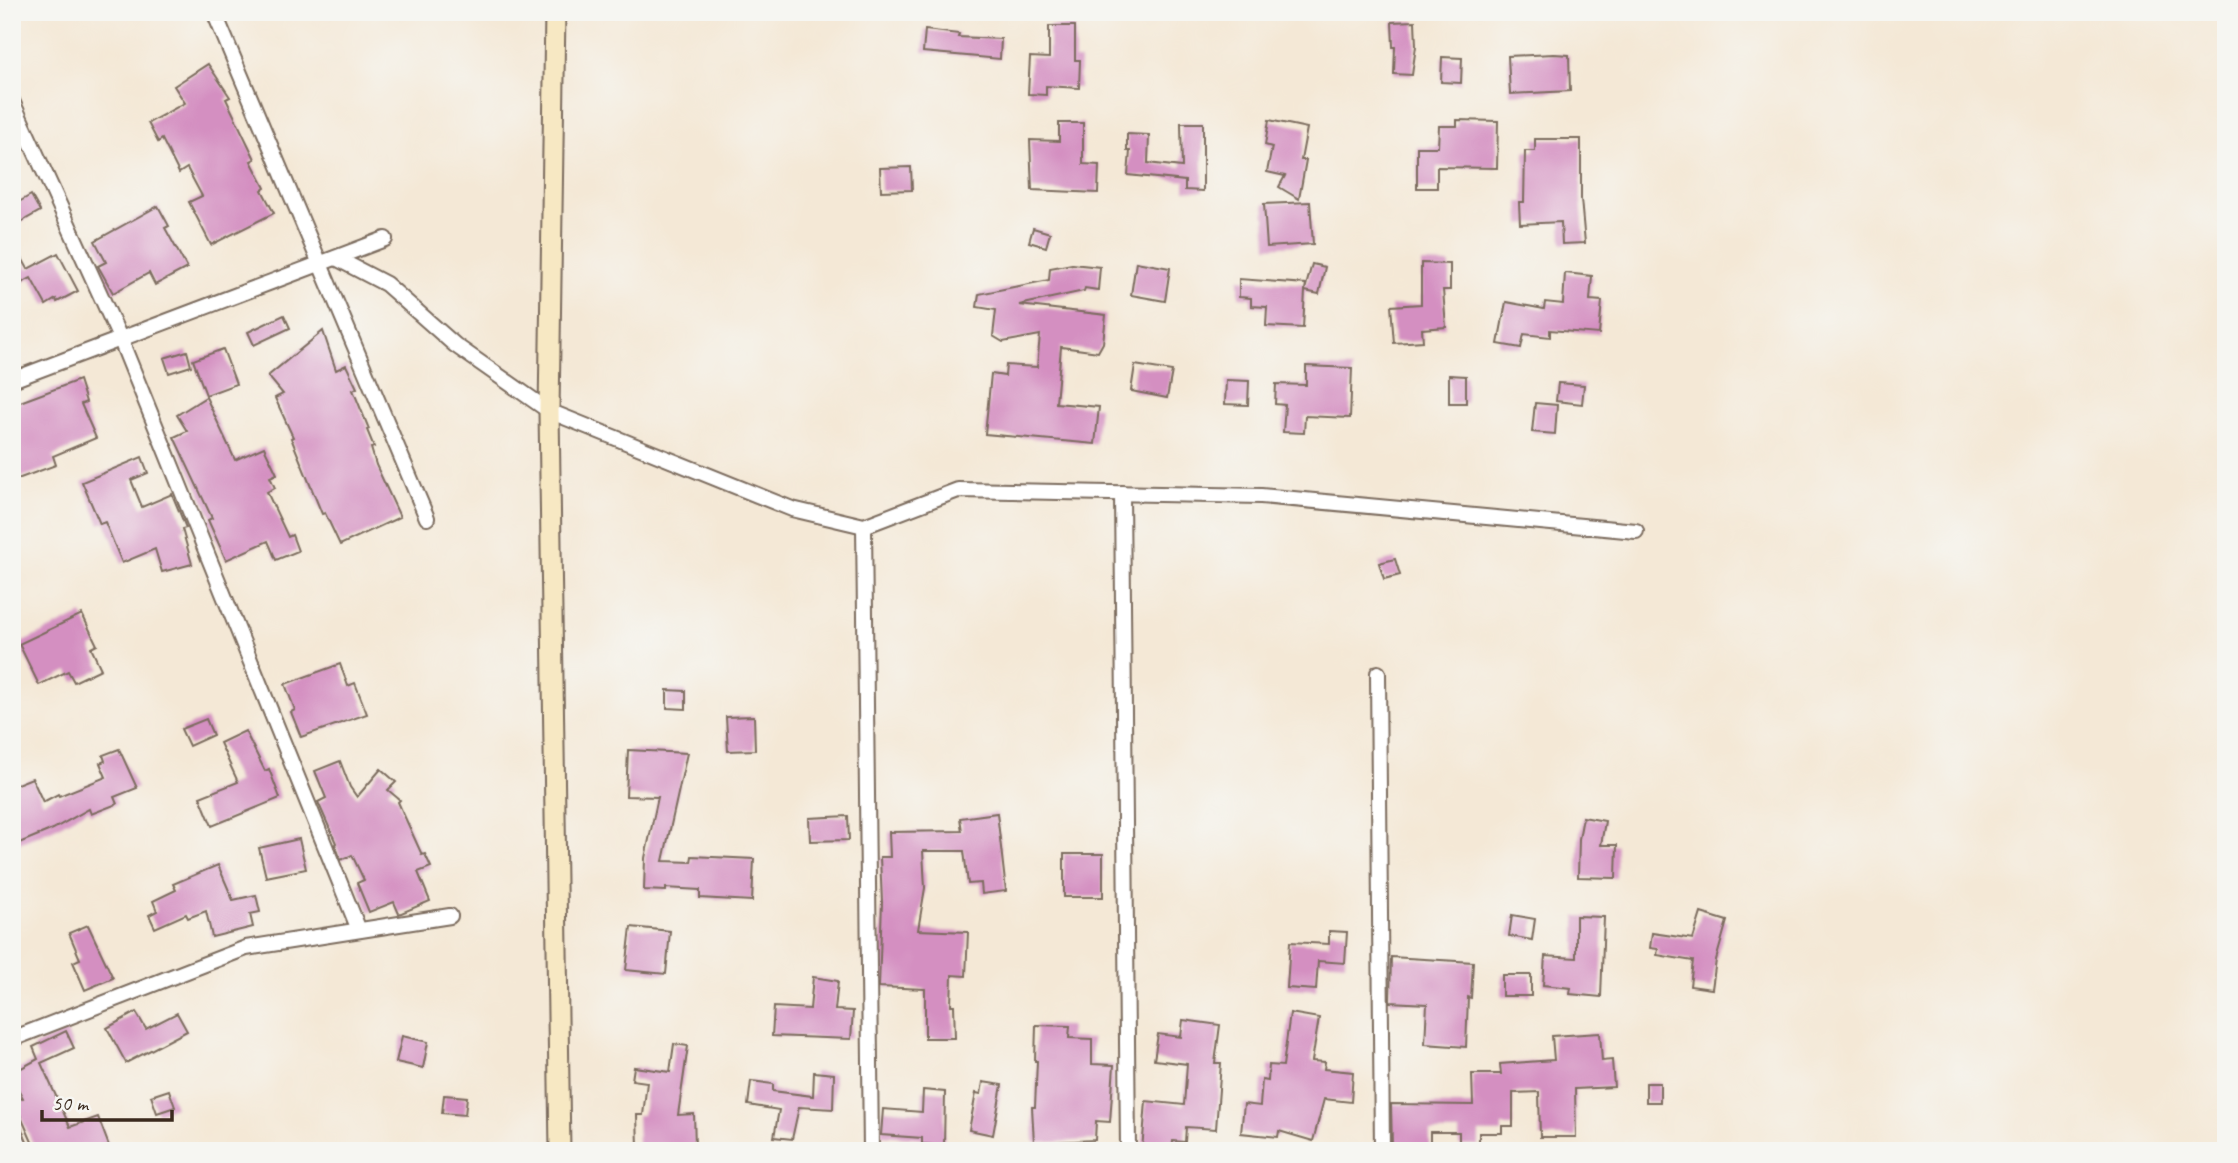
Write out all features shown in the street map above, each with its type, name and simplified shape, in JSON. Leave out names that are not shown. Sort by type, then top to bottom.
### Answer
[{"type":"street","points":[[214,12],[427,518]]},
{"type":"street","points":[[555,12],[549,411],[560,1151]]},
{"type":"street","points":[[12,101],[120,338],[359,930]]},
{"type":"street","points":[[12,380],[385,239]]},
{"type":"street","points":[[335,258],[386,284],[455,345],[549,411],[792,509],[864,526],[958,490],[1261,496],[1636,531]]},
{"type":"street","points":[[1122,493],[1128,1151]]},
{"type":"street","points":[[864,526],[871,1151]]},
{"type":"street","points":[[1378,673],[1382,1151]]},
{"type":"street","points":[[12,1039],[246,948],[450,916]]},
{"type":"street","points":[[12,1126],[22,1151]]},
{"type":"building","points":[[1415,21],[1416,46],[1412,75],[1394,74],[1392,22]]},
{"type":"building","points":[[1049,26],[1075,26],[1075,60],[1080,60],[1079,88],[1046,86],[1046,95],[1028,94],[1030,57],[1049,58]]},
{"type":"building","points":[[925,30],[959,34],[958,37],[1001,39],[1000,59],[923,52]]},
{"type":"building","points":[[1569,55],[1570,91],[1510,94],[1508,56]]},
{"type":"building","points":[[1442,57],[1462,58],[1461,83],[1441,82]]},
{"type":"building","points":[[208,64],[230,97],[226,99],[255,159],[251,161],[274,213],[211,245],[189,202],[202,196],[187,168],[179,173],[162,139],[158,142],[148,123],[185,103],[174,86]]},
{"type":"building","points":[[1269,120],[1307,128],[1301,160],[1306,160],[1299,199],[1279,187],[1285,176],[1267,172],[1272,147],[1265,145]]},
{"type":"building","points":[[1457,120],[1498,121],[1497,168],[1437,167],[1437,188],[1417,188],[1417,147],[1438,147],[1439,126],[1457,126]]},
{"type":"building","points":[[1059,123],[1083,123],[1083,164],[1099,165],[1098,193],[1032,190],[1030,140],[1059,141]]},
{"type":"building","points":[[1181,123],[1203,123],[1203,191],[1185,190],[1185,181],[1128,175],[1130,151],[1127,151],[1127,134],[1149,135],[1148,163],[1182,167]]},
{"type":"building","points":[[1535,139],[1581,139],[1581,199],[1585,243],[1562,244],[1561,222],[1520,224],[1519,202],[1524,202],[1525,151],[1535,151]]},
{"type":"building","points":[[911,167],[912,190],[881,191],[880,168]]},
{"type":"building","points":[[31,195],[40,211],[12,227],[12,206]]},
{"type":"building","points":[[1310,202],[1313,244],[1267,247],[1264,204]]},
{"type":"building","points":[[158,206],[169,226],[165,228],[187,268],[155,285],[149,273],[113,293],[98,266],[106,262],[95,241]]},
{"type":"building","points":[[1033,228],[1050,233],[1046,247],[1029,242]]},
{"type":"building","points":[[12,240],[28,269],[58,253],[78,291],[46,305],[31,278],[12,288]]},
{"type":"building","points":[[1136,262],[1170,268],[1165,301],[1131,295]]},
{"type":"building","points":[[1421,263],[1450,264],[1450,290],[1443,290],[1446,327],[1422,329],[1423,341],[1394,343],[1391,306],[1421,304]]},
{"type":"building","points":[[1072,264],[1100,267],[1098,290],[1085,288],[1084,291],[1019,305],[1106,315],[1103,343],[1098,352],[1061,347],[1056,403],[1099,407],[1095,444],[985,434],[991,374],[1005,376],[1006,365],[1037,367],[1040,335],[1003,342],[993,336],[996,310],[977,307],[979,294],[1049,280],[1050,268]]},
{"type":"building","points":[[1312,264],[1325,267],[1319,294],[1305,291],[1303,328],[1266,326],[1267,307],[1251,306],[1251,298],[1239,297],[1239,279],[1306,284],[1305,290]]},
{"type":"building","points":[[1565,273],[1592,276],[1590,300],[1602,301],[1599,334],[1550,330],[1550,337],[1524,334],[1521,348],[1498,344],[1506,302],[1544,309],[1545,302],[1563,304]]},
{"type":"building","points":[[284,315],[290,328],[254,345],[248,332]]},
{"type":"building","points":[[323,331],[336,370],[346,365],[357,388],[353,390],[369,429],[367,430],[374,447],[371,448],[376,465],[400,517],[340,545],[325,513],[322,514],[275,398],[283,394],[268,376]]},
{"type":"building","points":[[223,349],[236,384],[206,395],[193,360]]},
{"type":"building","points":[[187,351],[191,366],[169,373],[164,358]]},
{"type":"building","points":[[1135,365],[1172,371],[1167,398],[1131,391]]},
{"type":"building","points":[[1306,366],[1352,368],[1350,418],[1305,416],[1304,433],[1283,432],[1285,405],[1275,404],[1276,384],[1306,385]]},
{"type":"building","points":[[1449,375],[1466,376],[1466,403],[1449,403]]},
{"type":"building","points":[[79,380],[86,402],[81,404],[96,438],[53,456],[56,465],[12,481],[12,405]]},
{"type":"building","points":[[1226,380],[1249,381],[1248,405],[1225,404]]},
{"type":"building","points":[[1558,383],[1584,385],[1582,404],[1556,401]]},
{"type":"building","points":[[206,397],[235,460],[264,447],[277,474],[270,477],[275,488],[267,492],[288,537],[292,535],[298,551],[276,560],[268,541],[226,560],[208,520],[212,518],[174,437],[187,431],[177,415]]},
{"type":"building","points":[[1535,403],[1557,405],[1555,434],[1532,432]]},
{"type":"building","points":[[142,457],[148,473],[131,480],[142,507],[172,494],[186,528],[182,529],[192,564],[162,572],[155,549],[122,563],[105,522],[100,524],[82,482]]},
{"type":"building","points":[[1395,559],[1400,575],[1384,579],[1379,563]]},
{"type":"building","points":[[82,614],[97,645],[91,648],[101,669],[74,682],[68,671],[39,685],[19,644]]},
{"type":"building","points":[[340,664],[348,686],[355,683],[367,714],[301,737],[291,712],[295,710],[285,684]]},
{"type":"building","points":[[667,690],[686,691],[686,709],[667,708]]},
{"type":"building","points":[[754,716],[755,750],[728,751],[726,717]]},
{"type":"building","points":[[206,719],[213,735],[189,746],[181,729]]},
{"type":"building","points":[[245,731],[265,771],[269,769],[280,798],[212,826],[200,797],[238,782],[220,743]]},
{"type":"building","points":[[119,749],[137,788],[114,797],[117,804],[91,814],[89,809],[53,829],[12,846],[12,786],[32,778],[43,802],[106,777],[100,763],[105,761],[103,755]]},
{"type":"building","points":[[628,750],[687,753],[663,861],[691,862],[692,856],[754,859],[752,901],[700,898],[700,890],[644,890],[645,858],[658,797],[626,796]]},
{"type":"building","points":[[340,761],[357,797],[381,769],[396,782],[388,790],[400,800],[398,802],[422,855],[425,854],[431,867],[418,872],[430,901],[399,914],[394,902],[369,912],[357,883],[364,880],[352,855],[341,860],[318,802],[326,798],[315,771]]},
{"type":"building","points":[[997,813],[1006,891],[982,894],[981,883],[968,884],[964,851],[923,851],[925,888],[918,930],[968,932],[966,976],[952,975],[951,1005],[954,1005],[955,1038],[925,1038],[925,989],[879,987],[882,902],[880,857],[890,857],[889,832],[962,831],[960,818]]},
{"type":"building","points":[[848,816],[849,840],[810,841],[809,818]]},
{"type":"building","points":[[1583,817],[1605,821],[1601,845],[1617,845],[1616,878],[1578,877],[1579,839]]},
{"type":"building","points":[[299,839],[306,869],[266,877],[259,848]]},
{"type":"building","points":[[1064,854],[1103,854],[1103,897],[1064,897]]},
{"type":"building","points":[[218,865],[233,900],[256,895],[260,912],[250,914],[253,927],[212,937],[206,911],[188,918],[186,914],[155,928],[149,915],[157,911],[153,901],[176,890],[173,884]]},
{"type":"building","points":[[1701,913],[1727,921],[1716,960],[1712,989],[1690,986],[1693,961],[1657,955],[1658,949],[1650,948],[1652,933],[1693,939]]},
{"type":"building","points":[[1512,915],[1535,919],[1532,940],[1509,936]]},
{"type":"building","points":[[1576,916],[1604,917],[1601,997],[1570,994],[1571,988],[1543,985],[1545,956],[1576,958]]},
{"type":"building","points":[[88,925],[113,978],[85,990],[73,962],[80,959],[69,933]]},
{"type":"building","points":[[631,927],[670,931],[666,974],[626,970]]},
{"type":"building","points":[[1329,931],[1347,932],[1345,963],[1318,961],[1316,990],[1287,988],[1290,942],[1329,944]]},
{"type":"building","points":[[1391,957],[1473,962],[1471,998],[1468,997],[1466,1047],[1425,1044],[1427,1004],[1390,1002]]},
{"type":"building","points":[[1502,975],[1531,975],[1531,996],[1502,996]]},
{"type":"building","points":[[813,977],[838,981],[835,1010],[853,1011],[851,1039],[772,1036],[774,1007],[810,1009]]},
{"type":"building","points":[[136,1012],[146,1029],[177,1013],[187,1031],[126,1063],[107,1028]]},
{"type":"building","points":[[1290,1013],[1319,1018],[1312,1061],[1325,1062],[1324,1069],[1353,1072],[1351,1102],[1324,1099],[1313,1141],[1279,1131],[1278,1137],[1241,1133],[1244,1104],[1260,1106],[1262,1080],[1268,1081],[1269,1065],[1283,1066]]},
{"type":"building","points":[[1183,1020],[1220,1025],[1215,1063],[1221,1063],[1216,1129],[1186,1127],[1185,1142],[1173,1141],[1172,1151],[1142,1151],[1146,1101],[1184,1105],[1187,1064],[1154,1060],[1158,1034],[1181,1037]]},
{"type":"building","points":[[1036,1025],[1070,1026],[1069,1038],[1092,1039],[1092,1064],[1114,1065],[1110,1122],[1096,1121],[1095,1140],[1034,1143],[1032,1107],[1035,1107]]},
{"type":"building","points":[[66,1031],[74,1048],[41,1063],[70,1127],[98,1117],[109,1146],[95,1151],[36,1151],[14,1101],[23,1098],[12,1073],[38,1059],[33,1047]]},
{"type":"building","points":[[1600,1033],[1602,1061],[1612,1060],[1614,1087],[1575,1089],[1576,1137],[1540,1137],[1539,1092],[1513,1093],[1513,1126],[1502,1126],[1502,1133],[1479,1133],[1479,1146],[1459,1146],[1459,1132],[1430,1132],[1430,1149],[1392,1147],[1391,1104],[1473,1105],[1472,1074],[1501,1074],[1500,1064],[1554,1060],[1552,1036]]},
{"type":"building","points":[[402,1036],[428,1042],[423,1068],[396,1062]]},
{"type":"building","points":[[674,1044],[688,1046],[678,1115],[694,1114],[695,1147],[638,1147],[637,1115],[643,1115],[647,1082],[632,1080],[634,1067],[670,1072]]},
{"type":"building","points":[[814,1072],[834,1074],[833,1109],[799,1107],[792,1139],[774,1137],[779,1110],[748,1105],[751,1081],[773,1084],[773,1091],[813,1096]]},
{"type":"building","points":[[983,1082],[1002,1085],[993,1135],[969,1130],[976,1093],[981,1094]]},
{"type":"building","points":[[1646,1083],[1660,1083],[1660,1102],[1646,1102]]},
{"type":"building","points":[[169,1090],[175,1107],[157,1113],[151,1096]]},
{"type":"building","points":[[923,1090],[945,1092],[944,1146],[922,1144],[922,1138],[881,1135],[883,1109],[922,1112]]},
{"type":"building","points":[[444,1095],[467,1097],[465,1115],[442,1113]]}]
